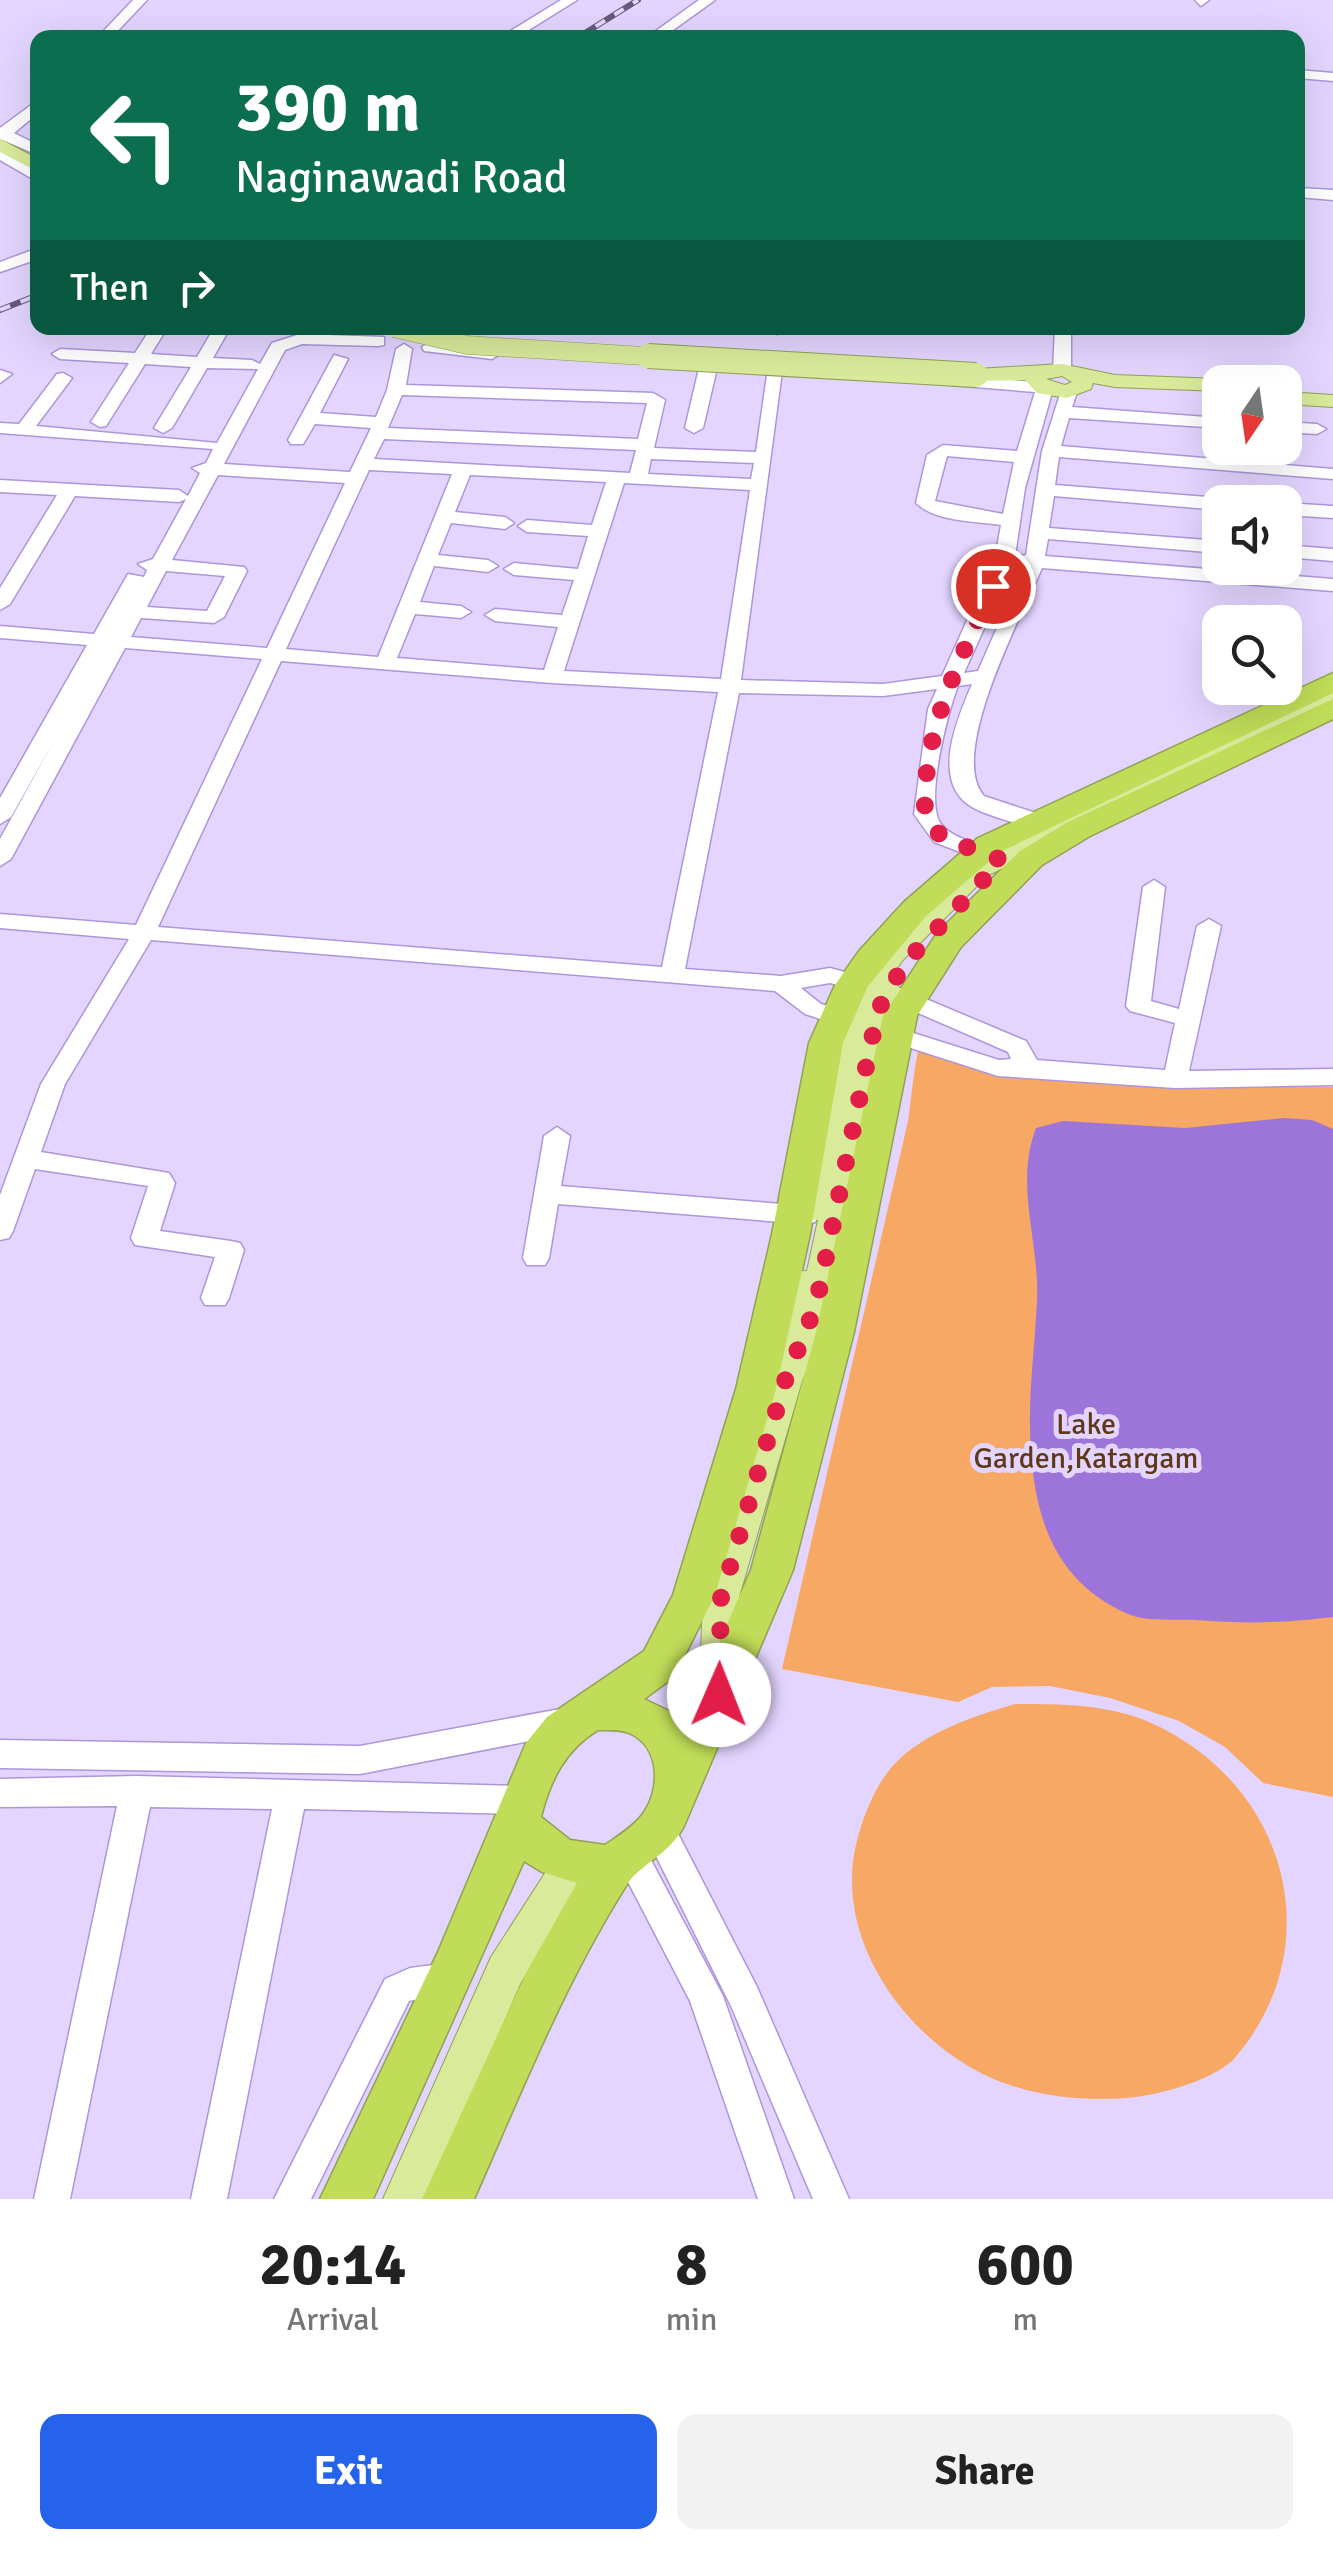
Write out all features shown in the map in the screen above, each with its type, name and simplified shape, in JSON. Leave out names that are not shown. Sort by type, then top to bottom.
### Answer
[{"type":"highway","points":[[448,2199],[544,1987],[619,1853],[680,1782],[772,1570],[835,1332],[872,1007],[872,956],[942,884],[1000,861],[1055,827],[1333,682]]},
{"type":"highway","points":[[346,2199],[450,1979],[521,1818],[548,1744],[659,1664],[694,1595],[803,1215],[872,1007],[949,940],[1000,861],[1055,827],[1333,705]]},
{"type":"highway","points":[[582,1716],[637,1715],[664,1732],[677,1755],[680,1782]]},
{"type":"highway","points":[[521,1818],[542,1852],[619,1853]]},
{"type":"main road","points":[[3,137],[30,160]]},
{"type":"main road","points":[[399,335],[500,348],[976,375],[1202,393]]},
{"type":"main road","points":[[1056,384],[1115,380],[1202,384]]},
{"type":"main road","points":[[1302,389],[1333,390]]},
{"type":"main road","points":[[1302,399],[1333,401]]},
{"type":"main road","points":[[1259,731],[1264,723],[1333,691]]},
{"type":"main road","points":[[1055,827],[1259,731],[1275,730],[1333,705]]},
{"type":"main road","points":[[719,1695],[721,1598],[785,1381],[816,1305],[872,1007]]},
{"type":"main road","points":[[785,1381],[803,1215]]},
{"type":"main road","points":[[659,1664],[721,1598]]},
{"type":"main road","points":[[366,2199],[484,1947],[521,1818]]},
{"type":"main road","points":[[405,2199],[506,1970],[619,1853]]},
{"type":"street","points":[[111,30],[140,0]]},
{"type":"street","points":[[122,30],[150,0]]},
{"type":"street","points":[[519,30],[570,0]]},
{"type":"street","points":[[664,30],[708,0]]},
{"type":"street","points":[[678,30],[721,0]]},
{"type":"street","points":[[1305,75],[1333,77]]},
{"type":"street","points":[[3,137],[30,112]]},
{"type":"street","points":[[3,137],[30,121]]},
{"type":"street","points":[[3,137],[30,148]]},
{"type":"street","points":[[0,154],[30,173]]},
{"type":"street","points":[[1305,193],[1333,195]]},
{"type":"street","points":[[0,267],[30,256]]},
{"type":"street","points":[[100,422],[155,335]]},
{"type":"street","points":[[163,428],[218,335]]},
{"type":"street","points":[[152,564],[180,496],[206,468],[208,444],[252,365],[274,335]]},
{"type":"street","points":[[0,816],[109,641],[206,468],[282,344],[345,335]]},
{"type":"street","points":[[383,335],[404,349],[430,347],[461,353],[1056,384]]},
{"type":"street","points":[[430,347],[446,335]]},
{"type":"street","points":[[497,335],[1056,384],[1202,418]]},
{"type":"street","points":[[1055,827],[994,809],[969,794],[960,755],[972,710],[1035,562],[1062,335]]},
{"type":"street","points":[[0,1230],[16,1163],[53,1084],[144,935],[396,390],[404,349]]},
{"type":"street","points":[[60,354],[252,365]]},
{"type":"street","points":[[297,440],[340,359]]},
{"type":"street","points":[[694,428],[709,364]]},
{"type":"street","points":[[672,976],[730,684],[777,368]]},
{"type":"street","points":[[0,453],[14,429],[63,378]]},
{"type":"street","points":[[1000,861],[942,838],[925,814],[932,730],[1005,558],[1025,457],[1056,384]]},
{"type":"street","points":[[396,390],[653,398],[656,400],[638,478]]},
{"type":"street","points":[[309,418],[379,428],[763,458]]},
{"type":"street","points":[[1302,428],[1317,429]]},
{"type":"street","points":[[14,429],[208,444]]},
{"type":"street","points":[[1012,520],[936,509],[925,503],[936,455],[942,450],[1025,457]]},
{"type":"street","points":[[1051,451],[1333,474]]},
{"type":"street","points":[[206,468],[463,469],[759,485]]},
{"type":"street","points":[[385,664],[463,469]]},
{"type":"street","points":[[552,677],[617,478]]},
{"type":"street","points":[[0,486],[180,496]]},
{"type":"street","points":[[0,604],[70,490]]},
{"type":"street","points":[[1046,490],[1202,503]]},
{"type":"street","points":[[1302,510],[1333,512]]},
{"type":"street","points":[[444,517],[504,523]]},
{"type":"street","points":[[528,526],[599,531]]},
{"type":"street","points":[[1041,533],[1202,545]]},
{"type":"street","points":[[1302,552],[1333,555]]},
{"type":"street","points":[[1005,558],[1333,586]]},
{"type":"street","points":[[428,560],[488,566]]},
{"type":"street","points":[[126,611],[214,618],[237,570],[152,564]]},
{"type":"street","points":[[514,569],[586,575]]},
{"type":"street","points":[[408,607],[461,612]]},
{"type":"street","points":[[495,615],[571,622]]},
{"type":"street","points":[[0,632],[552,677],[884,690],[989,676]]},
{"type":"street","points":[[0,859],[109,641]]},
{"type":"street","points":[[884,690],[972,710]]},
{"type":"street","points":[[1154,886],[1138,1006],[1189,1019]]},
{"type":"street","points":[[0,921],[781,984],[830,975],[872,1007],[998,1068],[1027,1065],[1075,1074],[1175,1080],[1333,1076]]},
{"type":"street","points":[[1175,1080],[1210,926]]},
{"type":"street","points":[[781,984],[813,1009],[872,1007],[1018,1047],[1027,1065]]},
{"type":"street","points":[[536,1258],[557,1136]]},
{"type":"street","points":[[16,1163],[160,1179],[144,1238],[231,1250],[215,1298]]},
{"type":"street","points":[[550,1194],[803,1215]]},
{"type":"street","points":[[0,1754],[344,1761],[582,1716]]},
{"type":"street","points":[[0,1793],[137,1790],[290,1798],[521,1818]]},
{"type":"street","points":[[52,2199],[137,1790]]},
{"type":"street","points":[[209,2199],[290,1798]]},
{"type":"street","points":[[619,1853],[706,1996],[776,2199]]},
{"type":"street","points":[[619,1853],[745,1998],[831,2199]]},
{"type":"street","points":[[292,2199],[397,1990],[410,1984],[450,1979]]},
{"type":"green space","name":"Lake Garden,Katargam","points":[[922,1041],[1073,1070],[1178,1080],[1333,1087],[1333,1797],[1263,1783],[1225,1747],[1179,1721],[1110,1698],[1050,1686],[992,1687],[958,1702],[782,1669],[908,1121]]},
{"type":"green space","points":[[1015,1704],[1100,1708],[1149,1722],[1197,1749],[1235,1785],[1263,1826],[1280,1872],[1287,1920],[1281,1969],[1263,2016],[1232,2061],[1210,2075],[1168,2091],[1127,2098],[1064,2097],[1017,2087],[967,2065],[935,2043],[884,1984],[866,1949],[855,1912],[852,1875],[858,1837],[870,1803],[889,1770],[919,1744],[958,1723]]},
{"type":"shaded area","points":[[1284,1118],[1312,1120],[1333,1129],[1333,1617],[1248,1622],[1135,1617],[1101,1600],[1063,1562],[1050,1539],[1035,1488],[1030,1415],[1037,1279],[1027,1171],[1036,1128],[1063,1121],[1185,1128]]},
{"type":"railway","points":[[590,30],[638,0]]},
{"type":"railway","points":[[0,310],[30,298]]},
{"type":"route","points":[[719,1695],[721,1598],[785,1381],[816,1305],[878,1010],[904,964],[1002,860],[942,838],[932,828],[924,806],[938,708],[993,586]]}]
